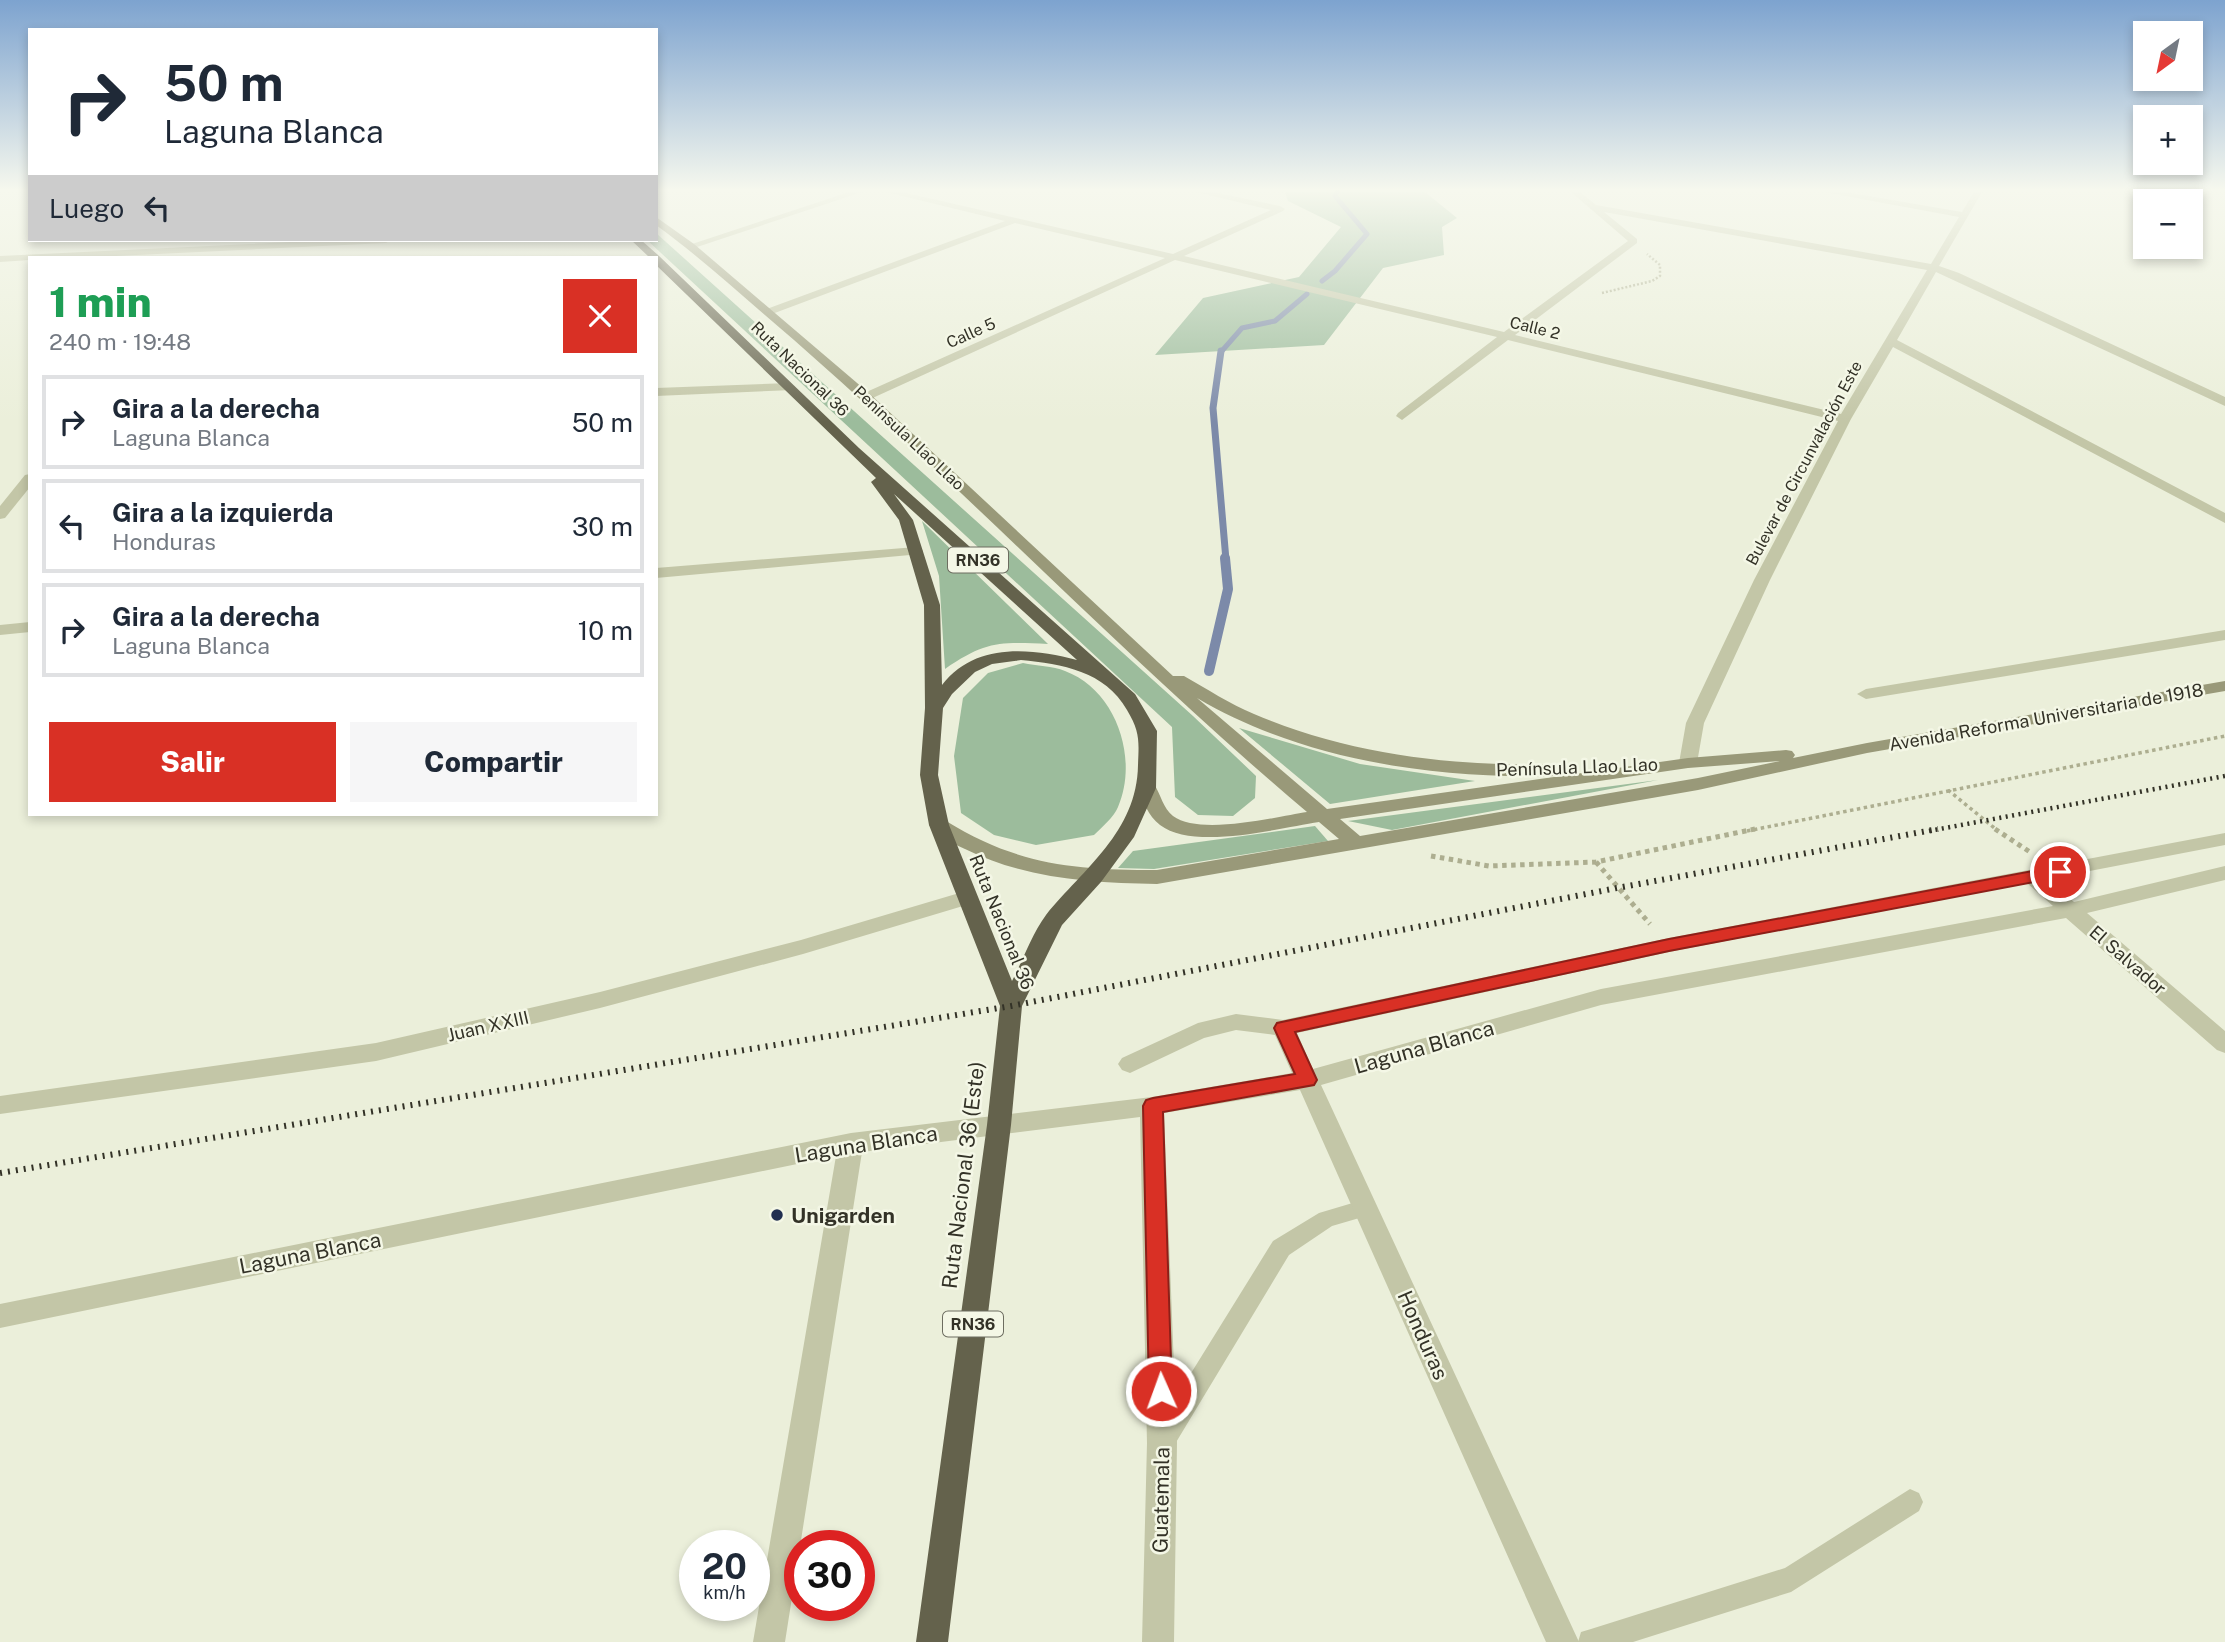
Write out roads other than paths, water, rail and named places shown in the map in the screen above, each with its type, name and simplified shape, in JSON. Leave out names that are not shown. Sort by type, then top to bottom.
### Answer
[{"type":"highway","name":"Ruta Nacional 36","points":[[666,269],[855,451],[1129,698],[1148,731],[1147,788],[1127,833],[1094,877],[1053,921],[1011,1006]]},
{"type":"highway","name":"Ruta Nacional 36","points":[[855,451],[906,520],[932,605],[934,708],[929,775],[939,825],[1011,1006]]},
{"type":"highway","name":"RN36","points":[[934,708],[955,680],[993,658],[1035,655],[1099,672]]},
{"type":"highway","name":"Ruta Nacional 36 (Este)","points":[[932,1642],[999,1125],[1011,1006]]},
{"type":"main road","name":"Península Llao Llao","points":[[717,269],[866,397],[1235,742],[1356,843]]},
{"type":"main road","name":"Península Llao Llao","points":[[1151,665],[1256,721],[1340,749],[1430,766],[1529,772],[1688,763]]},
{"type":"main road","name":"Avenida Reforma Universitaria de 1918","points":[[1867,748],[2225,686]]},
{"type":"main road","points":[[1147,788],[1155,810],[1168,822],[1190,829],[1217,831],[1688,763],[1867,748]]},
{"type":"main road","points":[[939,825],[964,843],[988,854],[1039,870],[1094,877],[1157,877],[1698,784],[1867,748]]},
{"type":"street","points":[[768,312],[885,269]]},
{"type":"street","name":"Calle 5","points":[[866,397],[1153,269]]},
{"type":"street","name":"Calle 2","points":[[1219,269],[1310,288],[1845,419]]},
{"type":"street","points":[[1402,416],[1598,269]]},
{"type":"street","name":"Bulevar de Circunvalación Este","points":[[1688,763],[1695,723],[1762,580],[1845,419],[1934,269]]},
{"type":"street","points":[[1936,269],[1955,275],[2225,402]]},
{"type":"street","points":[[1891,342],[2225,519]]},
{"type":"street","points":[[658,392],[789,387]]},
{"type":"street","points":[[0,515],[28,480]]},
{"type":"street","points":[[658,573],[916,551]]},
{"type":"street","points":[[0,630],[28,627]]},
{"type":"street","points":[[1866,694],[2225,635]]},
{"type":"street","points":[[1130,1064],[1198,1031],[1236,1022],[1283,1028],[1669,945],[2225,839]]},
{"type":"street","name":"Laguna Blanca","points":[[0,1316],[851,1143],[1153,1106],[1307,1080],[1601,997],[2070,910],[2225,873]]},
{"type":"street","name":"El Salvador","points":[[2030,876],[2225,1044]]},
{"type":"street","name":"Juan XXIII","points":[[0,1105],[376,1052],[614,996],[803,947],[966,898]]},
{"type":"street","name":"Honduras","points":[[1283,1028],[1563,1642]]},
{"type":"street","name":"Guatemala","points":[[1153,1106],[1162,1443],[1158,1642]]},
{"type":"street","points":[[769,1642],[851,1143]]},
{"type":"lane","points":[[1162,1443],[1280,1248],[1326,1219],[1366,1208]]},
{"type":"lane","points":[[1591,1642],[1791,1579],[1910,1502]]},
{"type":"waterway","points":[[1322,281],[1337,269]]},
{"type":"waterway","points":[[1221,352],[1242,328],[1275,321],[1307,294]]},
{"type":"waterway","points":[[1221,351],[1213,408],[1226,560]]},
{"type":"waterway","points":[[1209,671],[1228,589],[1225,558]]},
{"type":"railway","points":[[1929,831],[2225,776]]},
{"type":"railway","points":[[0,1173],[1011,1006],[1617,888],[1938,829]]},
{"type":"place","name":"Unigarden","points":[[777,1215]]}]
